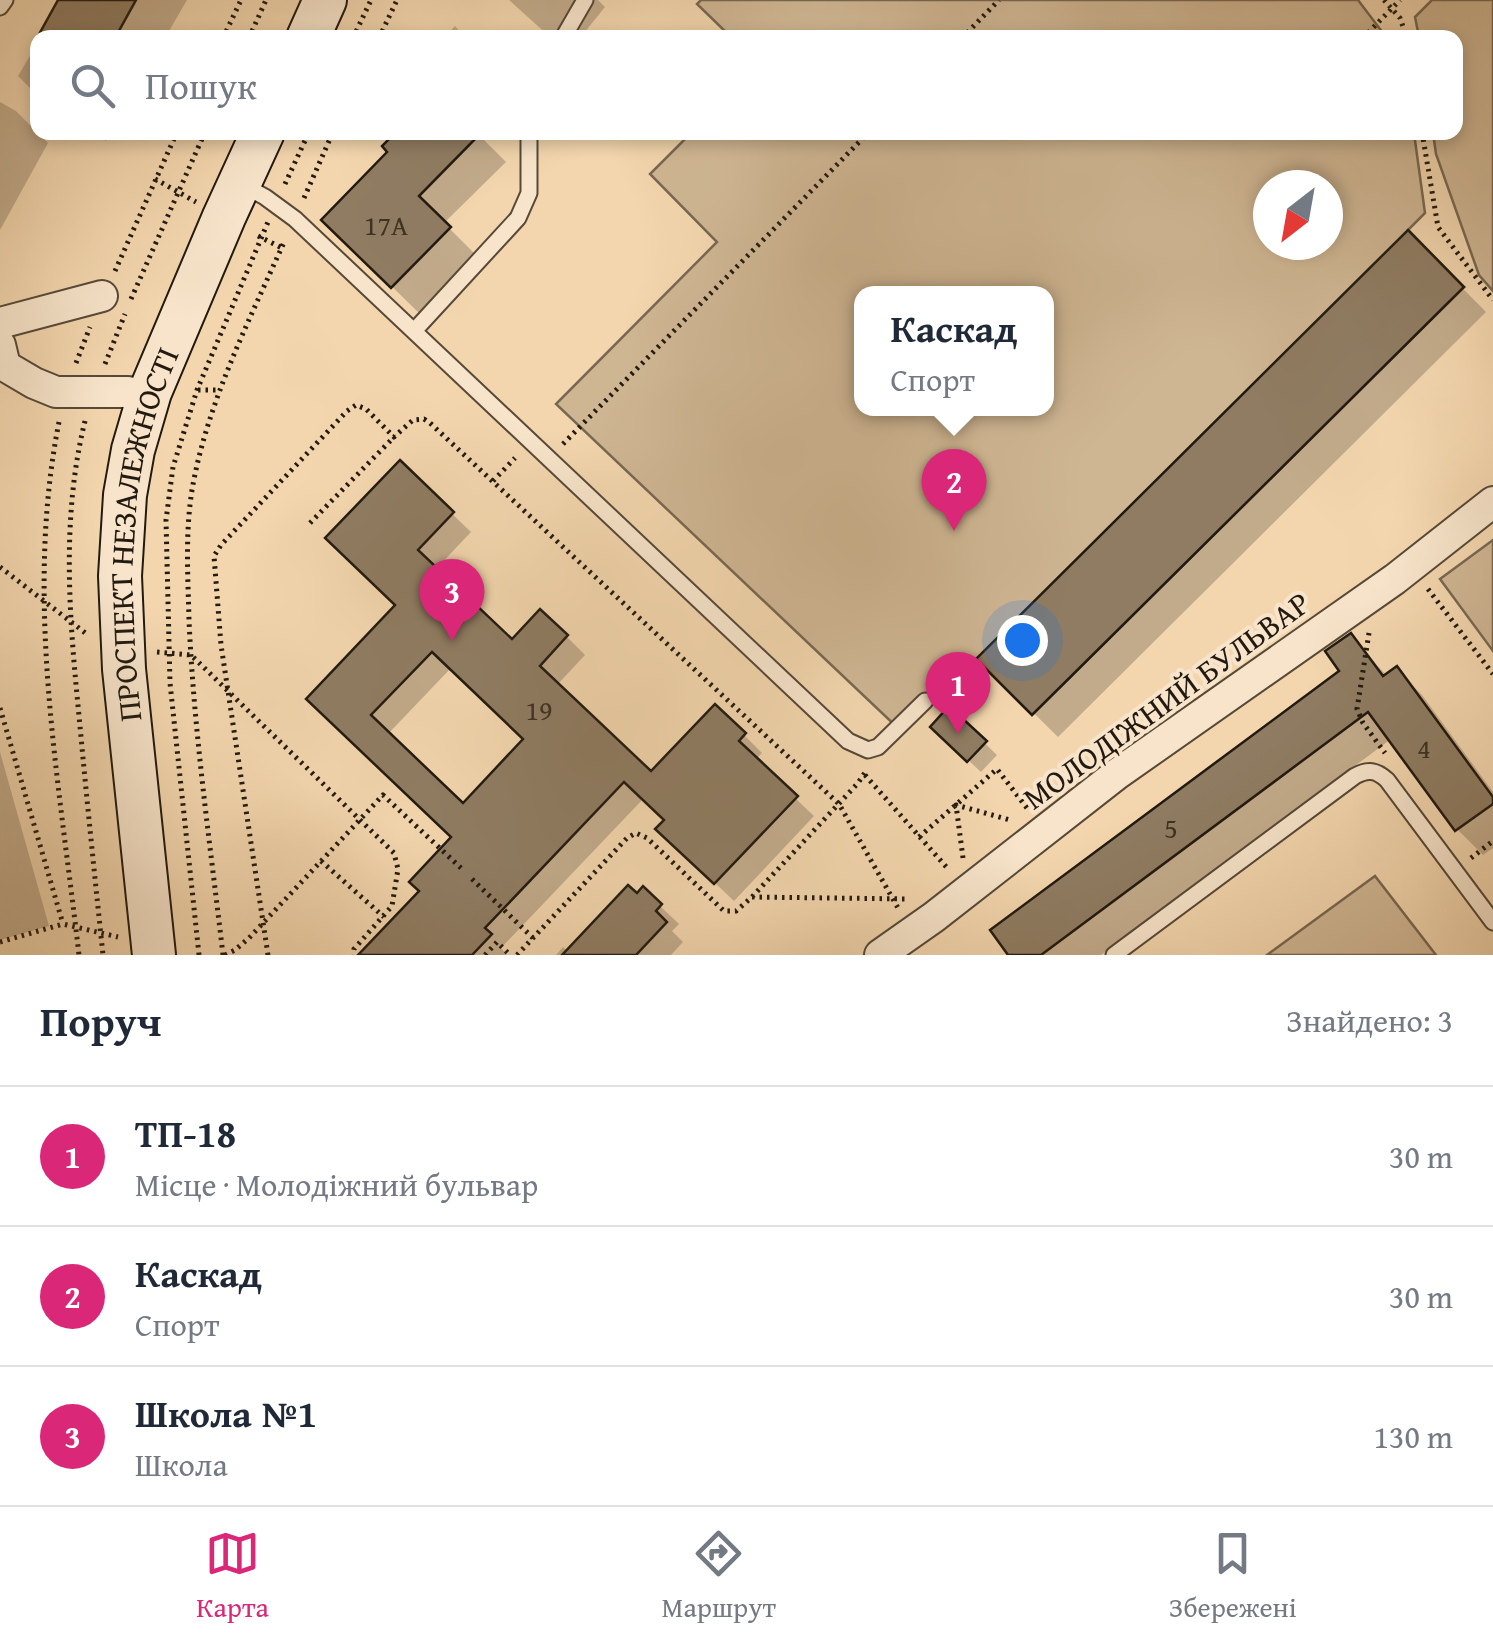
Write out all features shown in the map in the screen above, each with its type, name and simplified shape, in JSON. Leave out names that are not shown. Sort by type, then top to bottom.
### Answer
[{"type":"street","points":[[312,30],[325,0]]},
{"type":"street","name":"ПРОСПЕКТ НЕЗАЛЕЖНОСТІ","points":[[142,948],[120,576],[125,495],[150,392],[258,194],[262,140]]},
{"type":"street","points":[[0,323],[102,296]]},
{"type":"street","points":[[2,360],[45,388],[66,393],[128,392]]},
{"type":"street","name":"МОЛОДІЖНИЙ БУЛЬВАР","points":[[880,955],[1162,741],[1411,567],[1493,502]]},
{"type":"lane","points":[[0,7],[5,0]]},
{"type":"lane","points":[[568,30],[585,0]]},
{"type":"lane","points":[[414,331],[518,218],[529,193],[529,140]]},
{"type":"lane","points":[[258,194],[295,219],[848,741],[868,750],[878,747],[925,701]]},
{"type":"lane","points":[[1114,955],[1355,776],[1371,770],[1387,780],[1493,922]]},
{"type":"path","points":[[226,30],[240,0]]},
{"type":"path","points":[[253,30],[266,0]]},
{"type":"path","points":[[357,30],[371,0]]},
{"type":"path","points":[[383,30],[397,0]]},
{"type":"path","points":[[970,30],[999,0]]},
{"type":"path","points":[[1384,0],[1405,30]]},
{"type":"path","points":[[1371,30],[1400,0]]},
{"type":"path","points":[[79,955],[53,735],[44,603],[46,506],[66,393],[102,296],[173,140]]},
{"type":"path","points":[[198,955],[169,653],[165,550],[169,490],[197,390],[232,302],[258,194],[302,140]]},
{"type":"path","points":[[330,140],[220,390],[200,455],[189,514],[191,655],[198,747],[224,955],[264,923],[383,795],[460,868]]},
{"type":"path","points":[[548,459],[861,140]]},
{"type":"path","points":[[1423,140],[1438,227],[1493,300]]},
{"type":"path","points":[[184,391],[220,390]]},
{"type":"path","points":[[268,955],[228,691],[214,568],[216,552],[352,406],[366,410],[394,436]]},
{"type":"path","points":[[310,523],[394,436],[413,420],[424,419],[839,804],[912,933]]},
{"type":"path","points":[[493,481],[530,442]]},
{"type":"path","points":[[0,567],[87,634]]},
{"type":"path","points":[[1411,567],[1493,674]]},
{"type":"path","points":[[1368,598],[1370,622],[1358,709],[1385,754]]},
{"type":"path","points":[[143,650],[191,655],[390,846],[398,869],[394,900],[390,911],[354,948],[352,955]]},
{"type":"path","points":[[0,708],[63,924]]},
{"type":"path","points":[[919,837],[998,769],[1043,830]]},
{"type":"path","points":[[485,955],[496,942],[513,955],[627,838],[636,834],[647,838],[724,911],[736,911],[865,775],[919,837],[961,895]]},
{"type":"path","points":[[956,805],[1043,830]]},
{"type":"path","points":[[956,805],[961,895]]},
{"type":"path","points":[[1464,862],[1493,841]]},
{"type":"path","points":[[321,861],[384,917]]},
{"type":"path","points":[[472,879],[533,938]]},
{"type":"path","points":[[752,897],[892,899],[961,895]]},
{"type":"path","points":[[0,942],[63,924],[142,948]]},
{"type":"shaded area","points":[[701,0],[1358,0],[1381,30],[724,30],[697,4]]},
{"type":"shaded area","points":[[1432,0],[1493,0],[1493,291],[1479,275],[1434,140],[1463,140],[1463,30],[1418,30],[1415,17]]},
{"type":"shaded area","points":[[684,140],[1415,140],[1425,213],[1408,230],[1464,287],[1032,715],[976,659],[902,732],[556,404],[717,242],[650,174]]},
{"type":"shaded area","points":[[1493,540],[1493,651],[1440,579]]},
{"type":"shaded area","points":[[1375,876],[1436,955],[1267,955]]},
{"type":"building","points":[[58,0],[136,0],[119,30],[41,30]]},
{"type":"building","points":[[388,140],[474,140],[419,196],[451,227],[391,288],[321,220],[387,152],[382,146]]},
{"type":"building","points":[[1408,230],[1464,287],[1032,715],[976,659]]},
{"type":"building","points":[[400,460],[454,512],[418,550],[512,639],[540,609],[568,635],[540,666],[651,771],[715,704],[746,733],[739,741],[798,796],[714,884],[655,829],[664,820],[624,782],[485,928],[492,934],[472,955],[358,955],[419,891],[409,882],[451,837],[306,699],[395,605],[325,538]],"holes":[[[432,652],[523,739],[463,803],[371,715]]]},
{"type":"building","points":[[1351,633],[1383,676],[1397,666],[1493,797],[1493,804],[1455,831],[1368,712],[1041,955],[1008,955],[990,930],[1339,671],[1325,651]]},
{"type":"building","points":[[949,706],[987,741],[967,762],[930,727]]},
{"type":"building","points":[[628,885],[637,893],[643,886],[662,904],[656,911],[667,922],[636,955],[562,955]]},
{"type":"place","name":"Каскад","points":[[954,531]]},
{"type":"place","name":"Школа №1","points":[[452,641]]},
{"type":"place","name":"ТП-18","points":[[958,734]]}]
